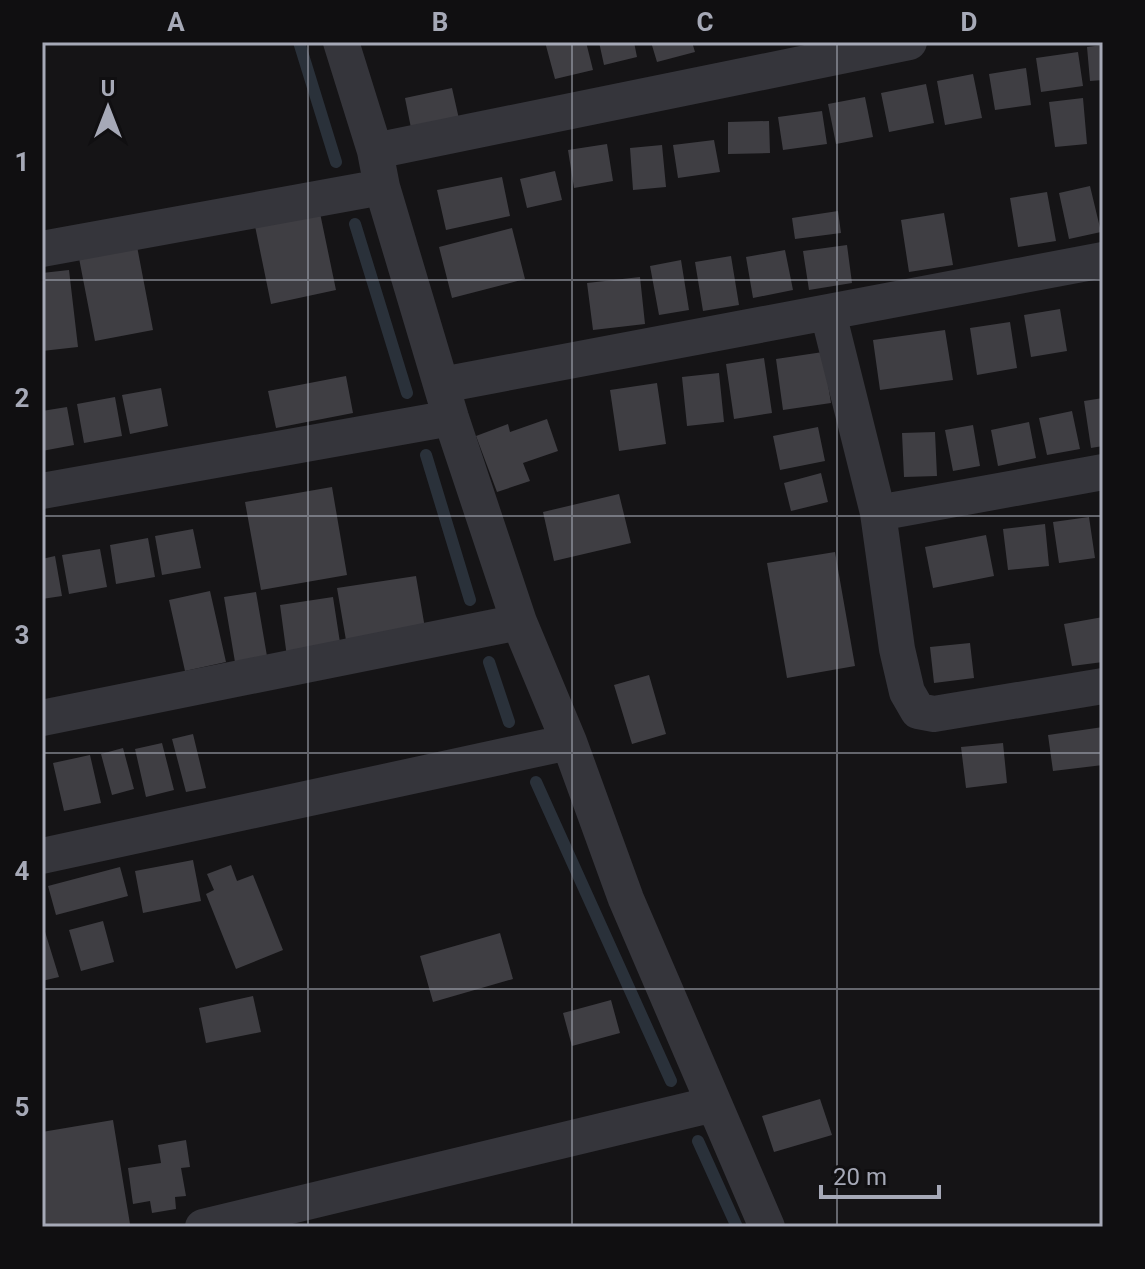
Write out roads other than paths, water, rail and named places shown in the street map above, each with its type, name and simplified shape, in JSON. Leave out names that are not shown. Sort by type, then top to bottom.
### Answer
[{"type":"street","points":[[341,42],[447,402],[519,622],[569,742],[626,899],[767,1227]]},
{"type":"street","points":[[375,151],[909,42]]},
{"type":"street","points":[[42,249],[382,187]]},
{"type":"street","points":[[42,491],[447,402],[828,313],[1103,260]]},
{"type":"street","points":[[828,313],[878,513],[897,649],[907,692],[918,711],[934,714],[1103,686]]},
{"type":"street","points":[[878,513],[1103,472]]},
{"type":"street","points":[[42,718],[519,622]]},
{"type":"street","points":[[42,856],[569,742]]},
{"type":"street","points":[[203,1227],[714,1104]]},
{"type":"waterway","points":[[299,42],[336,162]]},
{"type":"waterway","points":[[355,224],[407,393]]},
{"type":"waterway","points":[[426,455],[470,600]]},
{"type":"waterway","points":[[489,662],[509,722]]},
{"type":"waterway","points":[[536,782],[671,1081]]},
{"type":"waterway","points":[[698,1141],[737,1227]]}]
